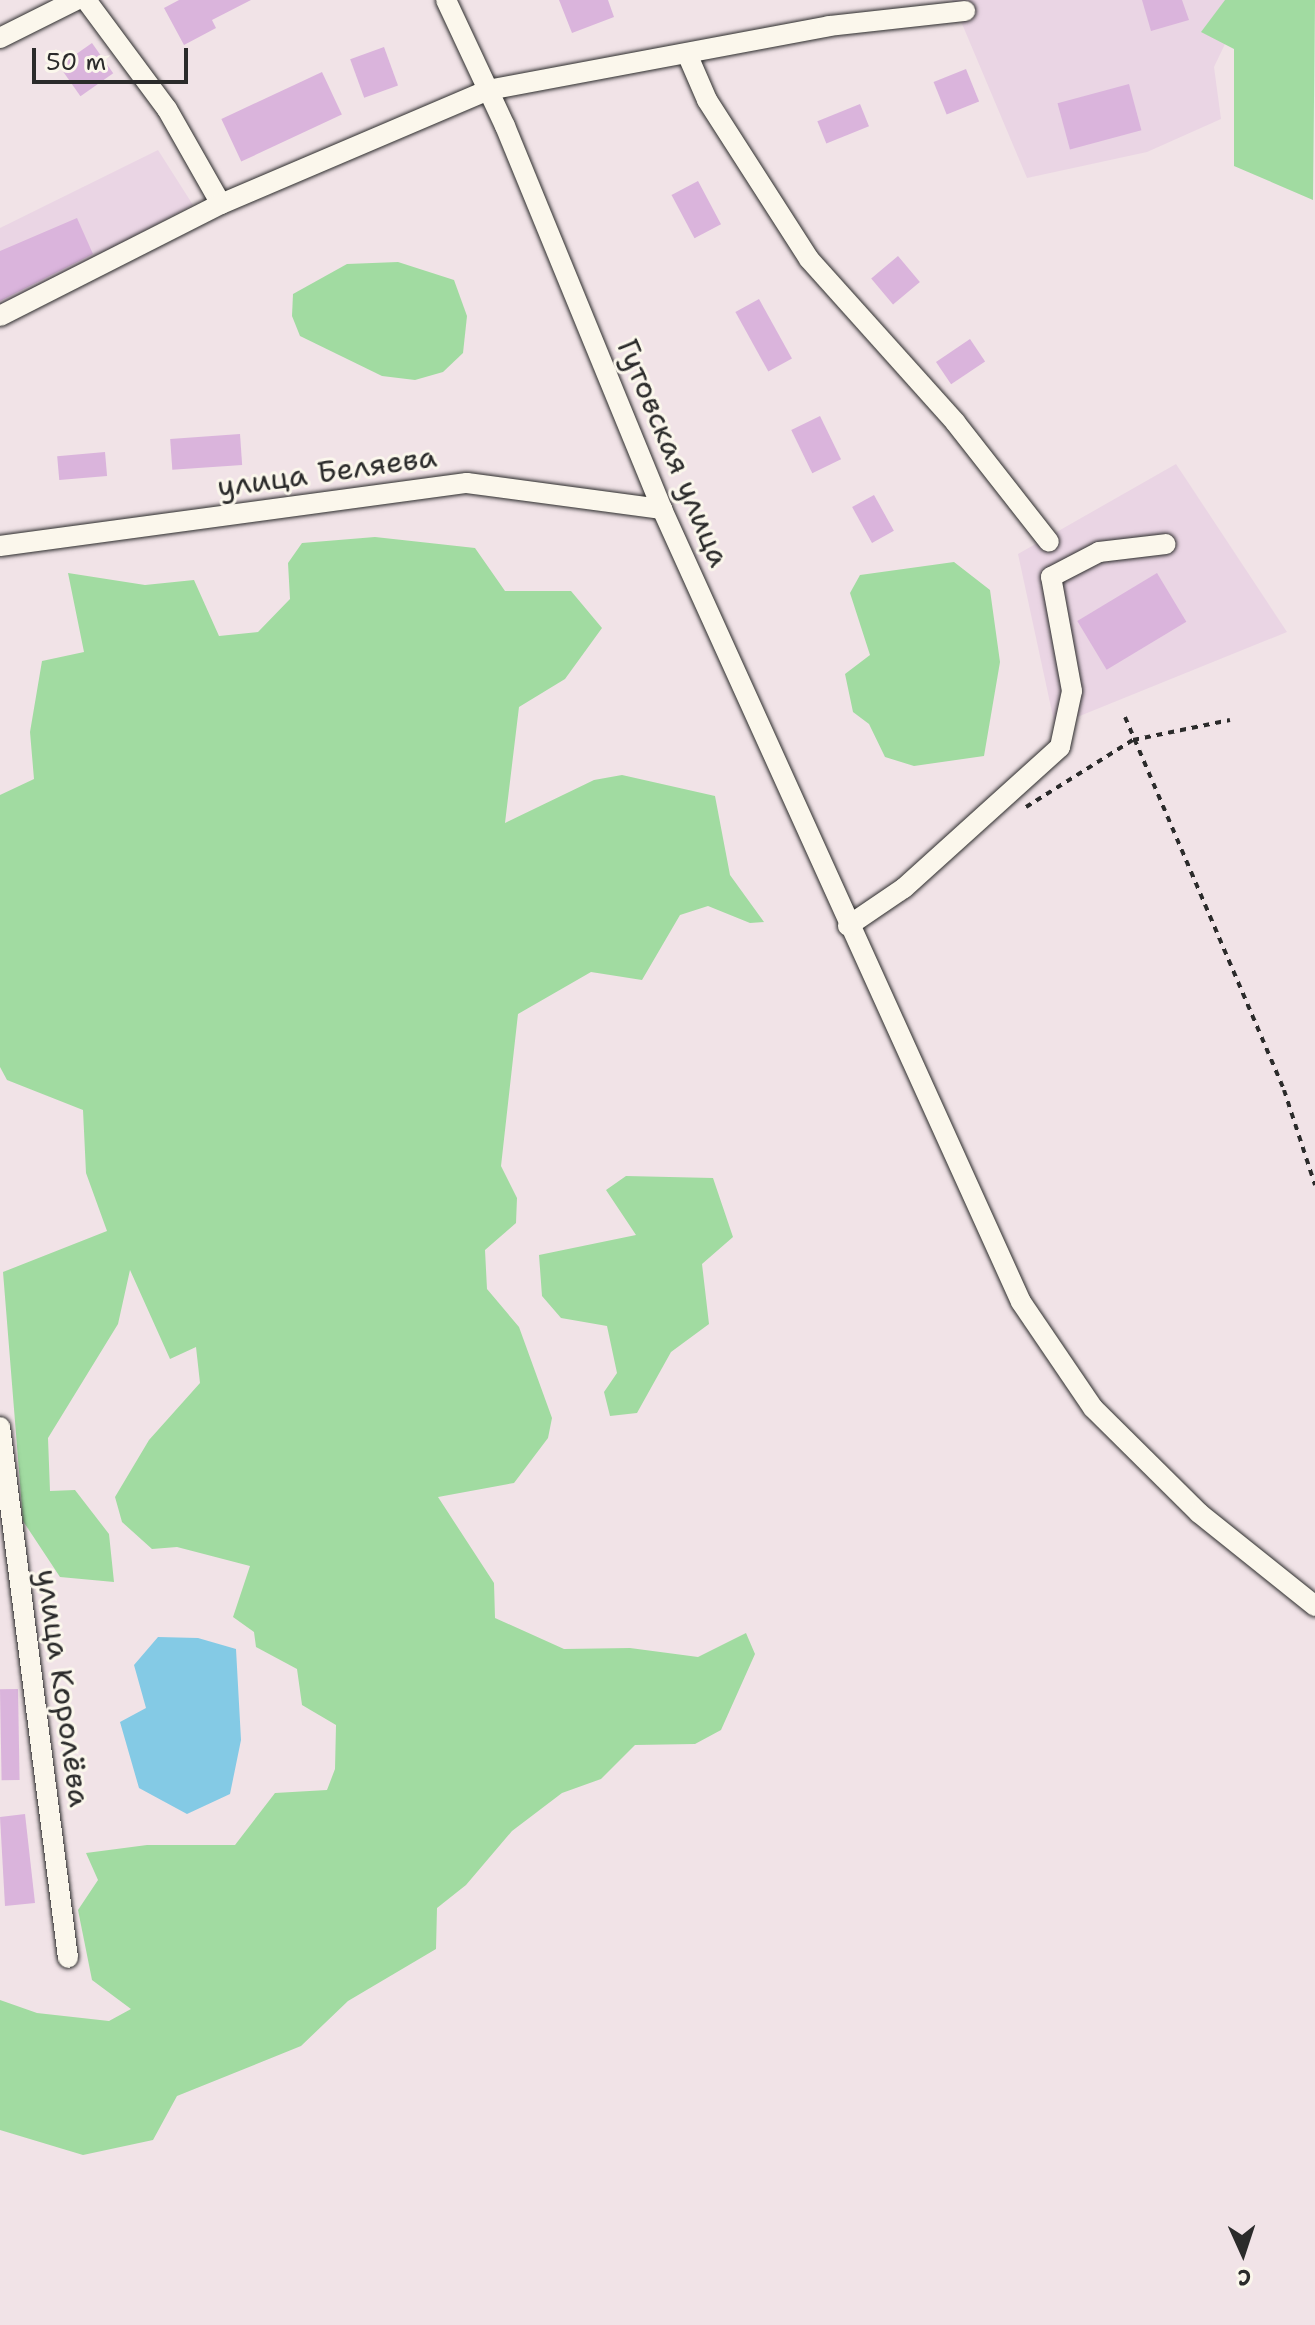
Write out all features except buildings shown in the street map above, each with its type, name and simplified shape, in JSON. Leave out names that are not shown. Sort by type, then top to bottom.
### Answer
[{"type":"street","points":[[0,38],[76,0]]},
{"type":"street","points":[[86,0],[167,109],[221,204]]},
{"type":"street","name":"Гутовская улица","points":[[446,0],[488,90],[662,509],[848,926],[1021,1302],[1093,1408],[1199,1513],[1315,1606]]},
{"type":"street","points":[[0,316],[221,204],[488,90],[688,56],[829,26],[965,11]]},
{"type":"street","points":[[688,56],[707,100],[809,259],[955,422],[1049,542]]},
{"type":"street","name":"улица Беляева","points":[[0,546],[467,483],[662,509]]},
{"type":"street","points":[[848,926],[904,888],[1060,747],[1072,691],[1051,577],[1099,552],[1166,544]]},
{"type":"street","name":"улица Королёва","points":[[0,1427],[4,1501],[68,1958]]},
{"type":"path","points":[[1125,717],[1284,1090],[1315,1185]]},
{"type":"path","points":[[995,807],[1017,813],[1133,740],[1230,720]]},
{"type":"shaded area","points":[[952,0],[1246,0],[1214,67],[1221,119],[1147,152],[1027,178]]},
{"type":"shaded area","points":[[158,150],[193,205],[0,307],[0,228]]},
{"type":"shaded area","points":[[1176,464],[1287,632],[1055,726],[1018,554]]},
{"type":"green space","points":[[1225,0],[1315,0],[1313,200],[1234,166],[1234,49],[1201,32]]},
{"type":"green space","points":[[398,262],[454,280],[467,316],[463,353],[443,372],[415,380],[382,376],[300,336],[292,316],[293,294],[347,264]]},
{"type":"green space","points":[[375,537],[475,548],[505,591],[571,591],[602,628],[565,679],[519,707],[505,823],[594,780],[622,775],[715,796],[730,875],[764,922],[750,923],[708,906],[680,915],[642,980],[591,972],[518,1014],[501,1166],[517,1198],[516,1223],[485,1250],[487,1289],[519,1327],[552,1418],[548,1438],[514,1483],[438,1497],[494,1583],[495,1618],[564,1649],[630,1648],[698,1657],[746,1633],[755,1654],[721,1730],[695,1744],[635,1745],[601,1779],[562,1793],[512,1831],[466,1885],[437,1908],[436,1949],[348,2001],[301,2046],[177,2096],[153,2140],[83,2155],[0,2130],[0,2000],[37,2013],[109,2021],[131,2009],[92,1980],[78,1910],[98,1880],[86,1853],[147,1845],[235,1845],[275,1793],[327,1790],[335,1769],[336,1725],[302,1705],[297,1669],[256,1647],[254,1632],[233,1617],[250,1566],[177,1547],[152,1549],[122,1522],[115,1497],[149,1440],[200,1383],[196,1347],[170,1359],[130,1270],[118,1324],[48,1438],[50,1491],[75,1490],[109,1534],[114,1582],[60,1577],[23,1521],[3,1272],[107,1231],[86,1173],[83,1110],[7,1080],[0,1067],[0,795],[34,779],[30,732],[42,661],[84,652],[68,573],[145,585],[194,580],[219,636],[258,632],[290,599],[288,563],[302,543]]},
{"type":"green space","points":[[954,562],[990,590],[1000,662],[984,756],[914,766],[885,757],[869,724],[853,712],[845,674],[870,655],[850,593],[860,575]]},
{"type":"green space","points":[[626,1176],[713,1178],[733,1237],[702,1264],[709,1324],[671,1352],[637,1413],[610,1416],[604,1392],[617,1373],[607,1326],[561,1318],[542,1296],[539,1255],[636,1235],[606,1190]]},
{"type":"water","points":[[158,1637],[198,1638],[236,1649],[241,1740],[230,1794],[187,1814],[139,1788],[120,1722],[146,1708],[134,1665]]}]
